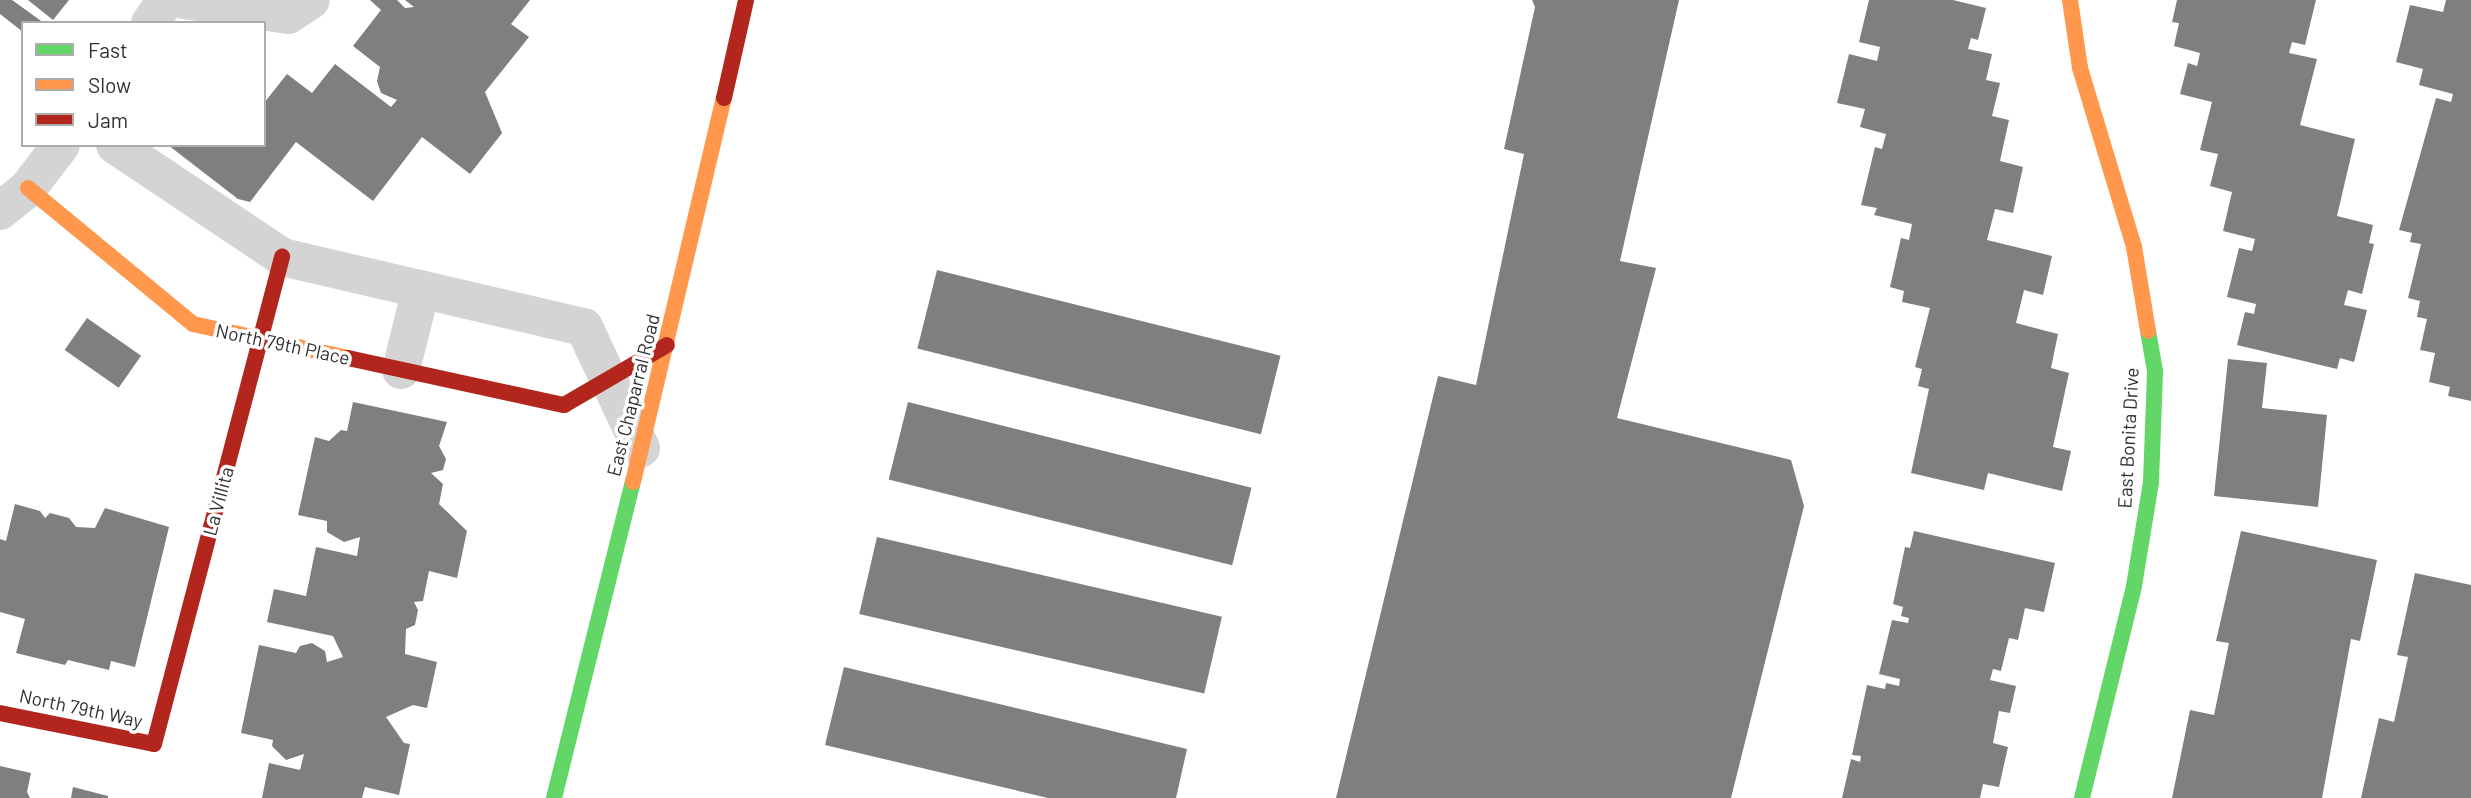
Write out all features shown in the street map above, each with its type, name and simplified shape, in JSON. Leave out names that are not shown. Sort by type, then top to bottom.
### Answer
[{"type":"street","points":[[151,21],[166,0]]},
{"type":"street","points":[[184,0],[288,15],[311,0]]},
{"type":"street","name":"East Chaparral Road","points":[[554,798],[667,345],[746,0]]},
{"type":"street","name":"East Bonita Drive","points":[[2070,0],[2080,68],[2134,247],[2155,371],[2151,482],[2134,586],[2082,798]]},
{"type":"street","points":[[14,199],[59,147]]},
{"type":"street","points":[[118,147],[282,257],[584,327],[611,378],[641,448]]},
{"type":"street","name":"North 79th Place","points":[[14,199],[193,324],[564,405],[667,345]]},
{"type":"street","name":"La Villita","points":[[153,744],[282,257]]},
{"type":"street","points":[[401,370],[421,289]]},
{"type":"street","name":"North 79th Way","points":[[0,713],[153,744]]},
{"type":"building","points":[[0,0],[12,0],[41,21],[21,21],[21,30],[0,14]]},
{"type":"building","points":[[28,0],[69,0],[53,20]]},
{"type":"building","points":[[370,0],[397,0],[405,8],[414,7],[405,0],[530,0],[511,24],[529,37],[485,92],[502,133],[470,174],[422,137],[373,201],[296,142],[250,202],[238,199],[171,147],[266,147],[266,100],[287,74],[312,93],[335,64],[391,107],[397,100],[381,93],[377,81],[380,67],[353,46],[381,10]]},
{"type":"building","points":[[1532,0],[1679,0],[1620,261],[1656,268],[1617,418],[1791,460],[1804,506],[1731,798],[1336,798],[1438,376],[1476,385],[1524,154],[1504,149],[1535,7]]},
{"type":"building","points":[[1869,0],[1953,0],[1986,8],[1978,40],[1971,38],[1968,49],[1992,54],[1986,80],[2000,83],[1992,116],[2009,120],[2000,161],[2023,167],[2013,213],[1995,209],[1987,240],[2052,256],[2043,295],[2024,290],[2016,323],[2058,334],[2051,368],[2069,373],[2053,447],[2071,451],[2062,491],[1988,473],[1984,490],[1911,473],[1929,389],[1918,386],[1922,369],[1915,367],[1930,308],[1902,302],[1904,291],[1890,287],[1901,238],[1909,240],[1912,224],[1874,215],[1877,208],[1861,205],[1875,147],[1882,149],[1886,134],[1860,127],[1865,109],[1837,103],[1849,54],[1877,61],[1880,47],[1859,42]]},
{"type":"building","points":[[2177,0],[2316,0],[2305,45],[2292,42],[2289,53],[2317,59],[2300,125],[2355,139],[2337,216],[2373,225],[2369,243],[2374,244],[2362,294],[2348,290],[2344,305],[2367,310],[2354,362],[2340,358],[2337,369],[2237,345],[2245,312],[2254,314],[2256,304],[2227,297],[2239,248],[2252,251],[2255,239],[2223,231],[2232,192],[2210,186],[2218,154],[2200,150],[2212,102],[2180,94],[2188,63],[2197,66],[2200,53],[2174,46],[2179,23],[2172,22]]},
{"type":"building","points":[[2446,0],[2471,0],[2471,401],[2448,396],[2450,387],[2429,382],[2435,353],[2420,350],[2427,319],[2417,317],[2420,301],[2408,298],[2421,244],[2410,242],[2412,233],[2399,230],[2436,98],[2451,102],[2453,94],[2419,85],[2423,69],[2396,62],[2410,5],[2443,12]]},
{"type":"building","points":[[937,270],[1280,356],[1261,434],[917,349]]},
{"type":"building","points":[[87,318],[141,356],[119,388],[65,350]]},
{"type":"building","points":[[2228,359],[2267,363],[2262,408],[2327,415],[2318,507],[2214,496]]},
{"type":"building","points":[[353,402],[447,422],[439,446],[446,459],[443,470],[431,473],[443,484],[439,504],[467,531],[457,578],[429,571],[423,601],[414,602],[418,610],[415,625],[406,629],[405,654],[437,662],[427,708],[413,705],[386,717],[404,743],[410,744],[399,795],[365,787],[362,798],[262,798],[269,763],[300,770],[304,754],[286,760],[272,746],[273,740],[241,733],[259,645],[296,653],[300,646],[312,643],[325,651],[327,662],[343,657],[333,636],[267,622],[274,589],[306,596],[316,547],[357,556],[360,537],[344,542],[327,532],[327,521],[298,515],[315,437],[329,441],[341,430],[347,431]]},
{"type":"building","points":[[908,402],[1251,488],[1232,565],[889,480]]},
{"type":"building","points":[[15,504],[40,511],[45,518],[50,513],[69,518],[76,527],[95,528],[105,508],[169,527],[135,667],[111,661],[109,670],[68,660],[65,665],[16,653],[25,619],[0,612],[0,539],[6,541]]},
{"type":"building","points":[[1914,531],[2055,563],[2044,612],[2025,608],[2018,640],[2009,638],[2001,671],[1993,669],[1990,680],[2016,686],[2010,713],[1999,711],[1993,743],[2008,747],[1999,787],[1983,784],[1980,798],[1842,798],[1851,759],[1860,762],[1861,756],[1852,755],[1867,685],[1885,689],[1886,683],[1899,686],[1900,679],[1879,674],[1892,620],[1908,623],[1909,618],[1901,616],[1903,607],[1893,604],[1905,547],[1910,548]]},
{"type":"building","points":[[2241,531],[2377,560],[2360,641],[2351,639],[2322,798],[2172,798],[2190,710],[2214,715],[2229,643],[2216,641]]},
{"type":"building","points":[[877,537],[1222,617],[1204,694],[859,614]]},
{"type":"building","points":[[2415,573],[2471,585],[2471,798],[2361,798],[2379,718],[2394,722],[2408,657],[2397,655]]},
{"type":"building","points":[[844,667],[1187,749],[1176,798],[1048,798],[825,745]]},
{"type":"building","points":[[0,766],[31,773],[27,792],[30,798],[0,798]]},
{"type":"building","points":[[73,787],[108,796],[108,798],[71,798]]},
{"type":"traffic: fast","points":[[2082,798],[2134,586],[2151,482],[2155,371],[2148,331]]},
{"type":"traffic: fast","points":[[554,798],[633,482]]},
{"type":"traffic: slow","points":[[2070,0],[2080,68],[2134,247],[2148,331]]},
{"type":"traffic: slow","points":[[633,482],[724,98]]},
{"type":"traffic: slow","points":[[28,188],[193,324],[348,358]]},
{"type":"traffic: jam","points":[[724,98],[746,0]]},
{"type":"traffic: jam","points":[[0,713],[154,744],[282,257]]},
{"type":"traffic: jam","points":[[348,358],[564,405],[667,345]]}]
